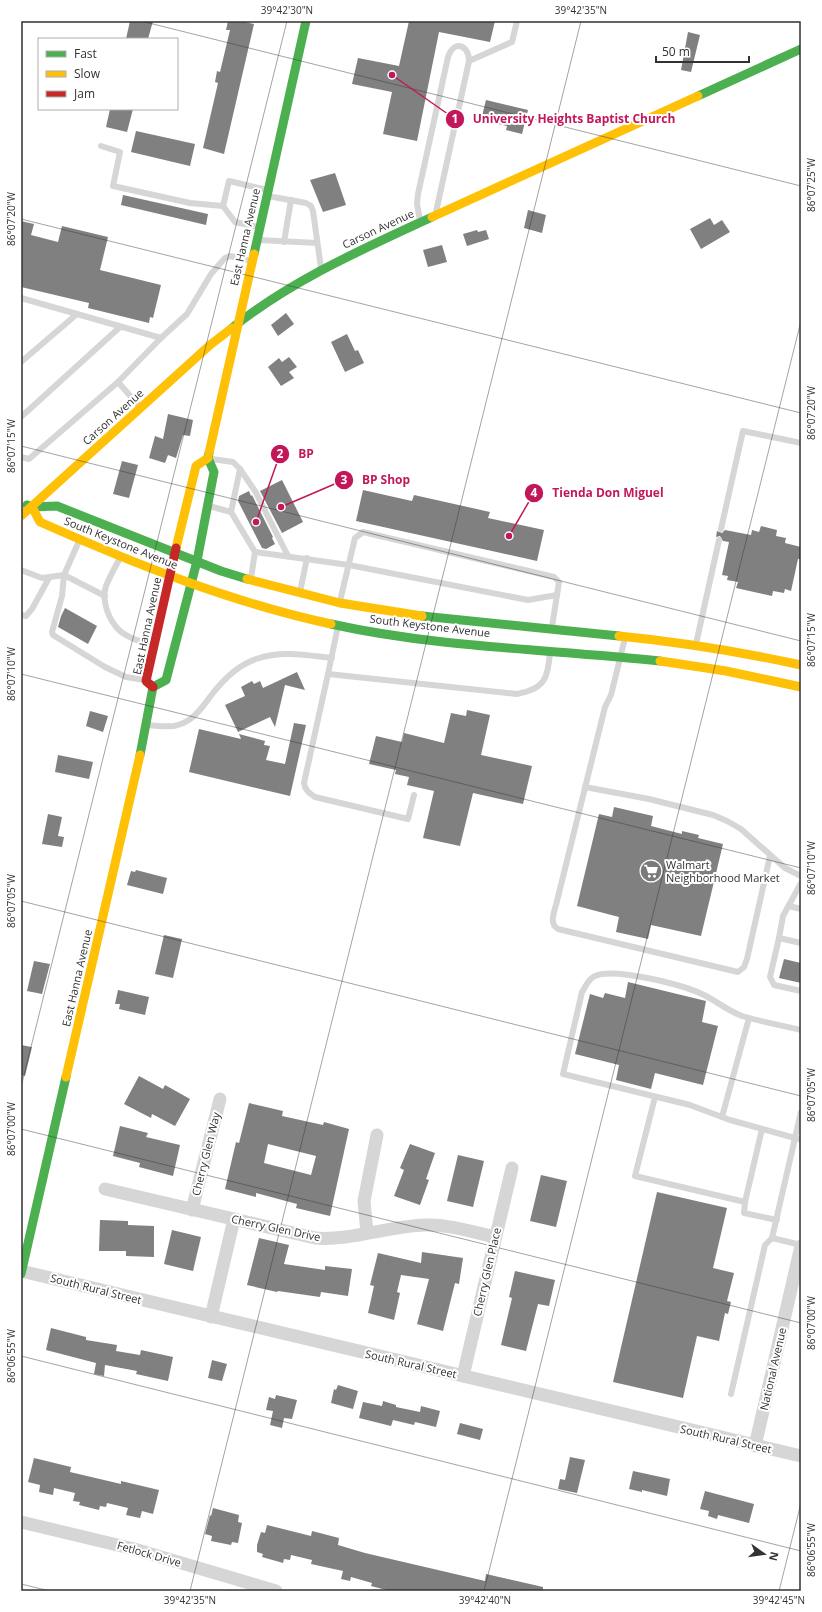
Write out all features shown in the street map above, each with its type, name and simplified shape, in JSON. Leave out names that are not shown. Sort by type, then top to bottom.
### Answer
[{"type":"main road","name":"East Hanna Avenue","points":[[149,684],[166,680],[197,561],[214,472],[208,458],[306,21]]},
{"type":"main road","name":"Carson Avenue","points":[[21,516],[210,345],[238,322],[265,303],[321,270],[420,222],[801,49]]},
{"type":"main road","name":"East Hanna Avenue","points":[[21,1272],[138,766],[146,725],[154,645],[169,576],[196,466],[208,458]]},
{"type":"main road","name":"South Keystone Avenue","points":[[21,502],[32,507],[57,506],[221,571],[340,603],[430,617],[551,640],[620,658],[682,664],[801,687]]},
{"type":"main road","name":"South Keystone Avenue","points":[[32,507],[40,522],[169,576],[258,605],[339,625],[401,636],[551,640],[626,636],[696,645],[801,665]]},
{"type":"street","name":"Cherry Glen Way","points":[[192,1210],[220,1099]]},
{"type":"street","points":[[367,1233],[364,1201],[377,1135]]},
{"type":"street","name":"Cherry Glen Place","points":[[463,1376],[512,1168]]},
{"type":"street","name":"Cherry Glen Drive","points":[[105,1189],[305,1236],[320,1238],[367,1233],[418,1225],[433,1225],[495,1237]]},
{"type":"street","points":[[211,1317],[234,1219]]},
{"type":"street","name":"National Avenue","points":[[755,1446],[801,1246]]},
{"type":"street","name":"South Rural Street","points":[[21,1272],[801,1456]]},
{"type":"street","name":"Fetlock Drive","points":[[21,1522],[134,1549],[276,1591]]},
{"type":"lane","points":[[469,61],[512,42],[517,21]]},
{"type":"lane","points":[[420,222],[418,194],[450,50],[455,46],[461,46],[466,49],[469,55],[469,61],[435,216]]},
{"type":"lane","points":[[101,146],[120,152],[113,186],[190,203],[223,206],[235,222],[260,227]]},
{"type":"lane","points":[[223,206],[229,181],[291,200],[306,203],[313,211],[321,270]]},
{"type":"lane","points":[[284,242],[291,200]]},
{"type":"lane","points":[[257,240],[317,243]]},
{"type":"lane","points":[[21,456],[29,459],[118,382],[187,314],[211,274],[225,258],[230,256],[252,261]]},
{"type":"lane","points":[[21,298],[161,338]]},
{"type":"lane","points":[[21,362],[77,314]]},
{"type":"lane","points":[[21,416],[120,327]]},
{"type":"lane","points":[[118,382],[141,408]]},
{"type":"lane","points":[[722,529],[743,431],[801,443]]},
{"type":"lane","points":[[208,458],[233,462],[240,470],[255,491],[288,556]]},
{"type":"lane","points":[[240,470],[231,512],[255,552],[250,580]]},
{"type":"lane","points":[[208,506],[231,512]]},
{"type":"lane","points":[[328,674],[518,694],[529,692],[538,688],[544,682],[549,667],[559,582],[554,577],[363,532],[355,538],[340,603]]},
{"type":"lane","points":[[80,540],[64,575],[62,596],[52,628],[53,635],[105,667],[126,677],[149,684]]},
{"type":"lane","points":[[696,645],[719,540]]},
{"type":"lane","points":[[255,552],[349,565],[528,600],[557,595]]},
{"type":"lane","points":[[120,556],[106,587],[104,601],[109,614],[120,631],[130,637],[154,645]]},
{"type":"lane","points":[[299,593],[307,558]]},
{"type":"lane","points":[[21,570],[42,578],[64,575],[105,596]]},
{"type":"lane","points":[[21,615],[26,616],[32,609],[49,578]]},
{"type":"lane","points":[[339,625],[304,787],[308,793],[315,797],[408,819],[414,795]]},
{"type":"lane","points":[[626,636],[611,695],[605,707],[585,787],[552,922],[554,926],[558,929],[738,972],[744,968],[770,856]]},
{"type":"lane","points":[[146,725],[174,726],[189,721],[201,710],[213,692],[232,672],[254,660],[273,654],[293,653],[332,658]]},
{"type":"lane","points":[[585,787],[713,815],[741,829],[785,868],[801,876]]},
{"type":"lane","points":[[801,883],[784,916],[770,977],[774,985],[801,991]]},
{"type":"lane","points":[[789,906],[801,909]]},
{"type":"lane","points":[[779,938],[801,943]]},
{"type":"lane","points":[[798,1139],[722,1117],[690,1105],[563,1074],[582,992],[588,981],[595,976],[605,973],[633,975],[687,988],[702,994],[741,1016],[801,1030]]},
{"type":"lane","points":[[722,1117],[749,1018]]},
{"type":"lane","points":[[655,1097],[635,1176],[745,1202]]},
{"type":"lane","points":[[731,1394],[765,1245],[772,1238],[798,1139],[801,1112]]},
{"type":"lane","points":[[762,1129],[745,1202],[744,1213],[777,1220]]},
{"type":"lane","points":[[772,1238],[801,1246]]},
{"type":"building","points":[[130,21],[153,21],[148,38],[126,38]]},
{"type":"building","points":[[228,21],[240,21],[254,24],[224,154],[203,148],[218,83],[215,82],[217,71],[220,72],[230,30],[226,30]]},
{"type":"building","points":[[409,21],[495,21],[490,42],[439,32],[417,141],[383,134],[392,92],[352,84],[358,58],[399,66]]},
{"type":"building","points":[[688,32],[700,35],[691,72],[681,70]]},
{"type":"building","points":[[486,100],[528,110],[522,134],[506,130],[507,126],[481,120]]},
{"type":"building","points":[[110,110],[133,110],[127,132],[106,127]]},
{"type":"building","points":[[136,131],[195,144],[190,166],[131,152]]},
{"type":"building","points":[[335,173],[346,205],[323,212],[310,180]]},
{"type":"building","points":[[123,195],[208,214],[206,225],[121,205]]},
{"type":"building","points":[[528,210],[546,215],[542,233],[524,228]]},
{"type":"building","points":[[710,218],[714,225],[722,220],[730,232],[701,249],[690,229]]},
{"type":"building","points":[[21,221],[34,224],[31,235],[58,242],[62,226],[108,237],[100,270],[161,285],[153,318],[150,317],[149,323],[88,308],[89,303],[21,287]]},
{"type":"building","points":[[477,230],[478,232],[486,230],[489,239],[467,246],[463,234]]},
{"type":"building","points":[[442,245],[447,262],[428,267],[423,250]]},
{"type":"building","points":[[286,313],[294,324],[278,336],[271,325]]},
{"type":"building","points":[[347,334],[355,351],[358,350],[364,363],[345,372],[331,342]]},
{"type":"building","points":[[289,357],[297,367],[289,372],[294,378],[281,386],[268,367],[279,358],[282,362]]},
{"type":"building","points":[[168,414],[193,420],[190,436],[183,435],[176,458],[168,455],[165,463],[149,458],[155,436],[163,439]]},
{"type":"building","points":[[122,461],[138,465],[129,498],[113,494]]},
{"type":"building","points":[[282,480],[303,522],[282,533],[260,491]]},
{"type":"building","points":[[363,490],[412,501],[414,495],[490,512],[488,518],[544,530],[537,561],[356,521]]},
{"type":"building","points":[[249,491],[273,537],[272,538],[275,544],[266,549],[262,548],[238,501],[239,496]]},
{"type":"building","points":[[761,526],[777,530],[776,536],[786,538],[785,543],[801,547],[801,559],[798,559],[791,591],[785,589],[784,593],[773,591],[772,596],[736,588],[738,582],[727,580],[728,576],[722,575],[729,542],[723,541],[720,536],[716,537],[717,531],[722,533],[725,530],[751,535],[752,530],[759,532]]},
{"type":"building","points":[[65,608],[97,626],[88,644],[58,627]]},
{"type":"building","points":[[297,672],[305,690],[285,685],[275,727],[270,717],[238,732],[225,705],[245,696],[241,687],[252,681],[254,684],[260,681],[263,688]]},
{"type":"building","points":[[467,710],[490,715],[481,755],[532,766],[523,804],[473,793],[460,846],[423,838],[434,791],[407,785],[409,777],[395,774],[396,770],[369,764],[376,736],[402,742],[404,733],[444,743],[451,713],[466,716]]},
{"type":"building","points":[[90,711],[108,716],[103,732],[86,726]]},
{"type":"building","points":[[294,723],[306,725],[290,796],[189,772],[199,729],[241,739],[239,734],[265,741],[264,745],[270,746],[266,760],[285,764]]},
{"type":"building","points":[[58,755],[93,762],[89,779],[55,772]]},
{"type":"building","name":"Walmart Neighborhood Market","points":[[614,807],[653,816],[651,826],[682,834],[682,831],[699,835],[698,838],[723,844],[701,936],[651,925],[648,939],[616,932],[619,917],[577,906],[599,814],[612,817]]},
{"type":"building","points":[[48,814],[62,817],[58,836],[64,837],[62,847],[42,844]]},
{"type":"building","points":[[136,870],[167,878],[163,894],[127,885],[131,871],[135,872]]},
{"type":"building","points":[[164,935],[182,939],[173,978],[155,974]]},
{"type":"building","points":[[784,959],[801,963],[801,983],[779,978]]},
{"type":"building","points":[[34,961],[50,964],[42,994],[27,991]]},
{"type":"building","points":[[628,982],[706,1001],[702,1022],[718,1026],[703,1085],[655,1073],[651,1089],[616,1080],[619,1065],[575,1054],[590,994],[603,998],[605,993],[625,998]]},
{"type":"building","points":[[118,990],[149,997],[145,1015],[119,1009],[120,1004],[115,1004]]},
{"type":"building","points":[[21,1045],[32,1047],[25,1076],[21,1075]]},
{"type":"building","points":[[139,1076],[163,1089],[165,1085],[190,1099],[175,1126],[152,1114],[151,1118],[124,1104]]},
{"type":"building","points":[[249,1103],[283,1111],[282,1116],[323,1125],[324,1122],[349,1129],[330,1216],[296,1208],[297,1204],[256,1193],[256,1197],[225,1189],[236,1142],[239,1143]],"holes":[[[268,1144],[316,1156],[311,1175],[264,1163]]]},
{"type":"building","points":[[120,1126],[148,1133],[146,1137],[180,1145],[173,1176],[139,1167],[140,1163],[113,1156]]},
{"type":"building","points":[[410,1144],[435,1153],[426,1179],[429,1180],[420,1205],[394,1196],[404,1170],[400,1168]]},
{"type":"building","points":[[458,1155],[484,1161],[473,1207],[447,1201]]},
{"type":"building","points":[[541,1175],[567,1181],[556,1227],[530,1221]]},
{"type":"building","points":[[657,1192],[727,1208],[713,1268],[734,1273],[727,1301],[731,1302],[728,1314],[725,1313],[719,1341],[697,1336],[683,1398],[613,1382]]},
{"type":"building","points":[[100,1220],[128,1221],[128,1225],[154,1226],[154,1257],[126,1256],[126,1251],[99,1251]]},
{"type":"building","points":[[172,1230],[201,1237],[193,1271],[164,1264]]},
{"type":"building","points":[[259,1238],[289,1245],[284,1264],[325,1270],[325,1266],[352,1269],[348,1296],[321,1292],[320,1297],[277,1292],[247,1285]]},
{"type":"building","points":[[422,1252],[463,1258],[459,1284],[455,1283],[443,1331],[417,1324],[429,1279],[401,1275],[397,1292],[400,1293],[394,1320],[368,1313],[374,1286],[370,1285],[378,1253],[421,1263]]},
{"type":"building","points":[[515,1271],[555,1280],[549,1306],[538,1304],[526,1351],[501,1345],[512,1298],[509,1297]]},
{"type":"building","points":[[51,1328],[86,1337],[86,1340],[117,1345],[116,1351],[140,1355],[141,1350],[173,1357],[168,1381],[136,1374],[137,1371],[105,1365],[104,1376],[94,1374],[96,1363],[46,1350]]},
{"type":"building","points":[[212,1360],[227,1364],[222,1381],[208,1378]]},
{"type":"building","points":[[338,1385],[358,1391],[353,1409],[331,1403],[334,1389],[336,1390]]},
{"type":"building","points":[[276,1395],[297,1400],[292,1419],[284,1418],[282,1428],[270,1425],[273,1411],[266,1410],[269,1397],[275,1399]]},
{"type":"building","points":[[383,1401],[396,1405],[396,1407],[420,1412],[421,1406],[440,1411],[436,1427],[415,1422],[414,1425],[393,1420],[391,1426],[359,1418],[363,1402],[382,1406]]},
{"type":"building","points":[[460,1423],[483,1429],[480,1440],[457,1434]]},
{"type":"building","points":[[570,1457],[585,1460],[577,1493],[558,1489],[560,1479],[565,1480]]},
{"type":"building","points":[[34,1458],[71,1467],[70,1472],[121,1484],[121,1481],[159,1490],[153,1514],[142,1511],[140,1518],[126,1515],[128,1508],[107,1503],[106,1507],[100,1506],[99,1510],[79,1505],[80,1502],[73,1501],[75,1493],[54,1488],[53,1495],[39,1492],[40,1485],[28,1482]]},
{"type":"building","points":[[633,1471],[670,1479],[667,1496],[642,1490],[642,1492],[629,1489]]},
{"type":"building","points":[[705,1491],[754,1504],[749,1523],[718,1515],[717,1519],[708,1516],[709,1511],[700,1509]]},
{"type":"building","points":[[213,1508],[239,1515],[238,1522],[242,1523],[238,1543],[232,1542],[231,1545],[211,1541],[212,1536],[205,1534]]},
{"type":"building","points":[[267,1525],[311,1536],[312,1531],[339,1538],[338,1545],[365,1553],[485,1581],[486,1574],[543,1587],[543,1591],[390,1591],[371,1586],[372,1583],[351,1577],[350,1581],[341,1579],[343,1571],[311,1564],[312,1560],[291,1555],[290,1560],[284,1559],[283,1563],[262,1557],[263,1554],[257,1552],[257,1545],[261,1532],[265,1533]]},
{"type":"traffic: fast","points":[[254,254],[306,21]]},
{"type":"traffic: fast","points":[[698,96],[801,49]]},
{"type":"traffic: fast","points":[[232,328],[255,311],[303,280],[432,217]]},
{"type":"traffic: fast","points":[[153,687],[166,680],[197,561],[214,472],[208,458],[209,453]]},
{"type":"traffic: fast","points":[[27,505],[32,507],[57,506],[221,571],[247,579]]},
{"type":"traffic: fast","points":[[422,616],[619,636]]},
{"type":"traffic: fast","points":[[331,624],[372,632],[454,643],[660,661]]},
{"type":"traffic: fast","points":[[140,755],[153,687]]},
{"type":"traffic: fast","points":[[21,1274],[66,1077]]},
{"type":"traffic: slow","points":[[432,217],[698,96]]},
{"type":"traffic: slow","points":[[209,453],[254,254]]},
{"type":"traffic: slow","points":[[21,516],[210,345],[232,328]]},
{"type":"traffic: slow","points":[[176,548],[196,466],[208,458]]},
{"type":"traffic: slow","points":[[32,507],[40,522],[111,553],[256,605],[331,624]]},
{"type":"traffic: slow","points":[[247,579],[340,603],[422,616]]},
{"type":"traffic: slow","points":[[619,636],[711,648],[801,665]]},
{"type":"traffic: slow","points":[[660,661],[726,671],[801,687]]},
{"type":"traffic: slow","points":[[66,1077],[140,755]]},
{"type":"traffic: jam","points":[[153,687],[146,681],[176,548]]},
{"type":"place","name":"University Heights Baptist Church","points":[[392,75]]},
{"type":"place","name":"BP Shop","points":[[281,507]]},
{"type":"place","name":"BP","points":[[256,522]]},
{"type":"place","name":"Tienda Don Miguel","points":[[509,536]]},
{"type":"place","name":"Walmart Neighborhood Market","points":[[651,871]]}]
